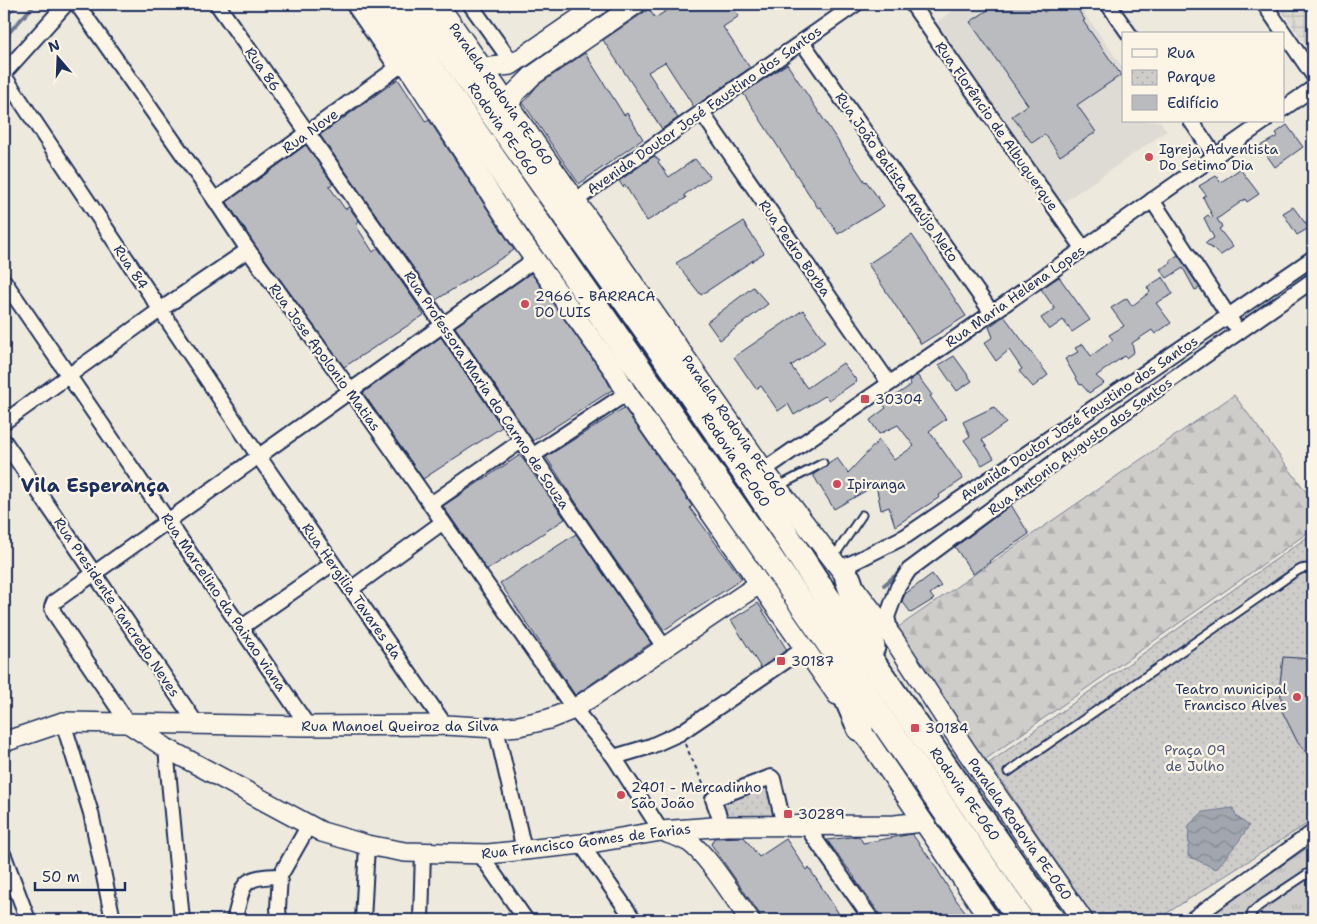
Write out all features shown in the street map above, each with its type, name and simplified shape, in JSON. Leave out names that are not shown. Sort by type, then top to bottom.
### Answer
[{"type":"highway","name":"Rodovia PE-060","points":[[386,4],[619,358],[814,622],[1021,920]]},
{"type":"highway","name":"Rodovia PE-060","points":[[415,4],[658,332],[746,475],[828,599],[1052,920]]},
{"type":"highway","points":[[840,569],[882,675]]},
{"type":"highway","points":[[814,622],[860,728]]},
{"type":"main road","points":[[372,4],[401,65],[534,260],[619,358],[627,393],[805,648],[990,920]]},
{"type":"main road","name":"Paralela Rodovia PE-060","points":[[438,4],[576,200],[658,332],[893,638],[980,773],[1083,920]]},
{"type":"main road","points":[[482,68],[495,68],[513,64],[600,4]]},
{"type":"main road","points":[[510,106],[514,94],[532,76],[636,4]]},
{"type":"main road","points":[[619,358],[658,332]]},
{"type":"main road","name":"Rua Manoel Queiroz da Silva","points":[[4,742],[63,722],[496,728],[520,726],[549,719],[574,709],[759,584]]},
{"type":"main road","name":"Rua Francisco Gomes de Farias","points":[[128,723],[171,751],[322,832],[367,845],[405,852],[480,854],[581,844],[661,831],[717,827],[895,825],[923,822]]},
{"type":"main road","points":[[171,751],[182,730],[196,723]]},
{"type":"main road","points":[[710,864],[706,846],[708,835],[717,827]]},
{"type":"main road","points":[[661,831],[690,842],[710,864],[750,920]]},
{"type":"street","points":[[4,75],[66,4]]},
{"type":"street","name":"Rua Jose Apolonio Matias","points":[[77,4],[248,250],[351,391],[574,709],[614,757],[661,831]]},
{"type":"street","name":"Rua 86","points":[[217,4],[308,133]]},
{"type":"street","points":[[353,4],[401,65]]},
{"type":"street","points":[[470,4],[513,64]]},
{"type":"street","name":"Avenida Doutor José Faustino dos Santos","points":[[576,200],[856,4]]},
{"type":"street","name":"Rua Florêncio de Albuquerque","points":[[912,4],[1083,248]]},
{"type":"street","points":[[1108,4],[1129,32]]},
{"type":"street","points":[[1264,4],[1284,32]]},
{"type":"street","points":[[1284,33],[1313,74]]},
{"type":"street","name":"Rua João Batista Araújo Neto","points":[[802,42],[992,313]]},
{"type":"street","name":"Rua Nove","points":[[215,200],[401,65]]},
{"type":"street","name":"Rua 84","points":[[4,75],[259,457]]},
{"type":"street","points":[[1284,108],[1313,88]]},
{"type":"street","name":"Rua Pedro Borba","points":[[702,113],[889,383]]},
{"type":"street","points":[[1192,122],[1216,156]]},
{"type":"street","name":"Rua Maria Helena Lopes","points":[[764,470],[1265,122]]},
{"type":"street","name":"Rua Professora Maria do Carmo de Souza","points":[[308,133],[664,647]]},
{"type":"street","points":[[1152,200],[1234,324]]},
{"type":"street","points":[[4,422],[160,310],[248,250]]},
{"type":"street","name":"Avenida Doutor José Faustino dos Santos","points":[[840,569],[906,536],[1234,324],[1313,258]]},
{"type":"street","points":[[128,723],[54,613],[52,607],[54,602],[534,260]]},
{"type":"street","name":"Rua Antonio Augusto dos Santos","points":[[893,638],[887,617],[898,587],[909,570],[1068,452],[1234,324],[1313,280]]},
{"type":"street","name":"Rua Marcelino da Paixao viana","points":[[4,281],[308,726]]},
{"type":"street","points":[[532,456],[627,393]]},
{"type":"street","name":"Rua Presidente Tancredo Neves","points":[[4,440],[196,723]]},
{"type":"street","points":[[431,504],[521,441]]},
{"type":"street","name":"Rua Hergilia Tavares da","points":[[259,457],[445,726]]},
{"type":"street","points":[[351,589],[443,522]]},
{"type":"street","points":[[242,627],[332,564]]},
{"type":"street","points":[[614,757],[650,746],[680,733],[805,648]]},
{"type":"street","points":[[63,722],[91,813],[113,920]]},
{"type":"street","points":[[496,728],[524,850]]},
{"type":"street","points":[[171,751],[182,920]]},
{"type":"street","points":[[717,827],[713,799],[772,778],[784,826]]},
{"type":"street","points":[[279,920],[280,876],[308,825]]},
{"type":"street","points":[[806,826],[872,920]]},
{"type":"street","points":[[1191,920],[1313,832]]},
{"type":"street","points":[[581,844],[634,920]]},
{"type":"street","points":[[362,920],[367,845]]},
{"type":"street","points":[[421,920],[423,852]]},
{"type":"street","points":[[480,854],[526,920]]},
{"type":"street","points":[[4,856],[28,920]]},
{"type":"street","points":[[234,920],[245,884],[250,879],[280,876]]},
{"type":"lane","points":[[777,488],[823,463]]},
{"type":"lane","points":[[840,569],[862,515]]},
{"type":"lane","points":[[1008,772],[1301,568],[1313,567]]},
{"type":"lane","points":[[1250,920],[1252,912],[1259,906],[1313,870]]},
{"type":"path","points":[[680,733],[708,796],[713,799]]},
{"type":"shaded area","points":[[963,4],[1078,4],[1122,67],[1122,122],[1161,122],[1167,131],[1058,206],[931,26]]},
{"type":"shaded area","points":[[1277,4],[1313,4],[1313,55]]},
{"type":"green space","points":[[1234,395],[1313,501],[1313,529],[983,761],[894,630]]},
{"type":"green space","name":"Praça 09 de Julho","points":[[1313,533],[1313,820],[1156,920],[1096,920],[989,763]]},
{"type":"green space","points":[[840,670],[1015,920],[1003,920],[868,725]]},
{"type":"green space","points":[[775,771],[788,818],[718,820],[711,798]]},
{"type":"green space","points":[[1313,844],[1313,920],[1201,920]]},
{"type":"water","points":[[1233,808],[1236,816],[1249,826],[1216,869],[1188,856],[1189,825],[1203,812]]},
{"type":"building","points":[[677,4],[730,4],[739,16],[723,27],[750,68],[694,107],[665,62],[648,72],[678,118],[662,129],[603,40],[649,9],[655,18]]},
{"type":"building","points":[[997,4],[1039,4],[1044,12],[1056,4],[1074,4],[1085,20],[1083,21],[1121,75],[1077,105],[1096,132],[1060,156],[1045,134],[1032,143],[1012,116],[1028,105],[970,22]]},
{"type":"building","points":[[585,53],[624,115],[627,113],[643,139],[579,184],[523,103],[538,85]]},
{"type":"building","points":[[787,64],[865,182],[884,206],[838,234],[820,207],[818,208],[743,93]]},
{"type":"building","points":[[398,79],[426,122],[429,120],[514,250],[436,300],[320,135]]},
{"type":"building","points":[[1287,125],[1303,147],[1275,167],[1260,146],[1278,136],[1276,133]]},
{"type":"building","points":[[306,145],[333,184],[329,186],[345,209],[349,207],[359,221],[356,223],[357,227],[373,252],[378,248],[424,315],[344,367],[255,245],[227,202]]},
{"type":"building","points":[[654,156],[660,161],[658,162],[669,177],[695,159],[710,177],[684,195],[686,198],[647,221],[625,185],[623,187],[619,181]]},
{"type":"building","points":[[1240,169],[1259,194],[1247,202],[1245,199],[1217,219],[1222,227],[1219,229],[1233,247],[1221,255],[1205,243],[1214,238],[1204,218],[1208,215],[1211,218],[1213,217],[1203,197],[1206,195],[1199,186],[1216,176],[1221,182]]},
{"type":"building","points":[[1293,207],[1309,228],[1297,235],[1283,213]]},
{"type":"building","points":[[743,222],[764,253],[701,295],[676,263]]},
{"type":"building","points":[[912,235],[966,316],[921,344],[868,264]]},
{"type":"building","points":[[1178,255],[1200,288],[1195,290],[1183,268],[1167,278],[1160,269],[1171,263],[1170,260]]},
{"type":"building","points":[[531,273],[604,375],[612,390],[533,441],[455,327]]},
{"type":"building","points":[[1059,277],[1090,320],[1072,332],[1063,320],[1049,330],[1041,318],[1055,309],[1041,289]]},
{"type":"building","points":[[1163,277],[1173,294],[1156,303],[1171,323],[1155,334],[1152,330],[1132,343],[1134,352],[1126,358],[1124,356],[1096,376],[1104,383],[1089,393],[1080,385],[1065,359],[1078,352],[1075,348],[1083,344],[1091,356],[1113,340],[1109,335],[1124,326],[1111,308],[1127,298],[1132,306],[1150,292],[1147,287]]},
{"type":"building","points":[[753,287],[768,304],[720,340],[707,322]]},
{"type":"building","points":[[803,310],[825,342],[791,366],[807,388],[843,363],[857,381],[829,400],[825,396],[794,415],[788,404],[778,411],[761,386],[756,389],[734,357]]},
{"type":"building","points":[[1004,316],[1048,375],[1033,387],[1019,371],[1022,369],[1009,350],[996,361],[984,343],[993,337],[989,327]]},
{"type":"building","points":[[441,337],[502,427],[423,479],[363,393]]},
{"type":"building","points":[[954,356],[972,381],[957,391],[939,365]]},
{"type":"building","points":[[917,375],[932,395],[930,396],[946,419],[929,431],[963,479],[939,495],[940,497],[895,526],[889,507],[881,510],[876,485],[834,509],[813,475],[837,458],[848,473],[879,440],[894,460],[914,446],[898,425],[879,434],[870,420],[886,408],[883,404],[911,385],[909,381]]},
{"type":"building","points":[[994,407],[1006,423],[982,440],[994,458],[982,465],[964,440],[970,436],[963,422]]},
{"type":"building","points":[[624,408],[692,506],[690,508],[742,579],[664,630],[546,457]]},
{"type":"building","points":[[520,455],[565,519],[487,570],[443,506]]},
{"type":"building","points":[[1011,505],[1029,534],[973,574],[955,547]]},
{"type":"building","points":[[576,534],[651,643],[575,695],[500,583]]},
{"type":"building","points":[[932,574],[941,586],[930,594],[934,599],[911,613],[902,601],[905,594]]},
{"type":"building","points":[[758,603],[787,650],[761,668],[731,620]]},
{"type":"building","name":"Teatro municipal Francisco Alves","points":[[1283,657],[1313,659],[1313,761],[1298,743],[1282,711],[1280,683]]},
{"type":"building","points":[[912,834],[934,864],[953,896],[972,920],[881,920],[879,913],[827,840],[859,836],[863,843]]},
{"type":"building","points":[[744,837],[759,857],[786,839],[807,870],[809,868],[843,920],[761,920],[759,913],[711,844],[714,838]]},
{"type":"waterway","points":[[4,38],[35,4]]},
{"type":"waterway","points":[[884,585],[902,570]]},
{"type":"tram line","points":[[4,20],[18,4]]},
{"type":"place","name":"Igreja Adventista Do Setimo Dia","points":[[1149,157]]},
{"type":"place","name":"2966 - BARRACA DO LUIS","points":[[525,304]]},
{"type":"place","name":"30304","points":[[865,399]]},
{"type":"place","name":"Ipiranga","points":[[837,484]]},
{"type":"place","name":"30187","points":[[781,661]]},
{"type":"place","name":"Teatro municipal Francisco Alves","points":[[1297,697]]},
{"type":"place","name":"30184","points":[[915,728]]},
{"type":"place","name":"2401 - Mercadinho São João","points":[[621,795]]},
{"type":"place","name":"30289","points":[[788,814]]},
{"type":"district","name":"Vila Esperança","points":[[95,485]]}]
